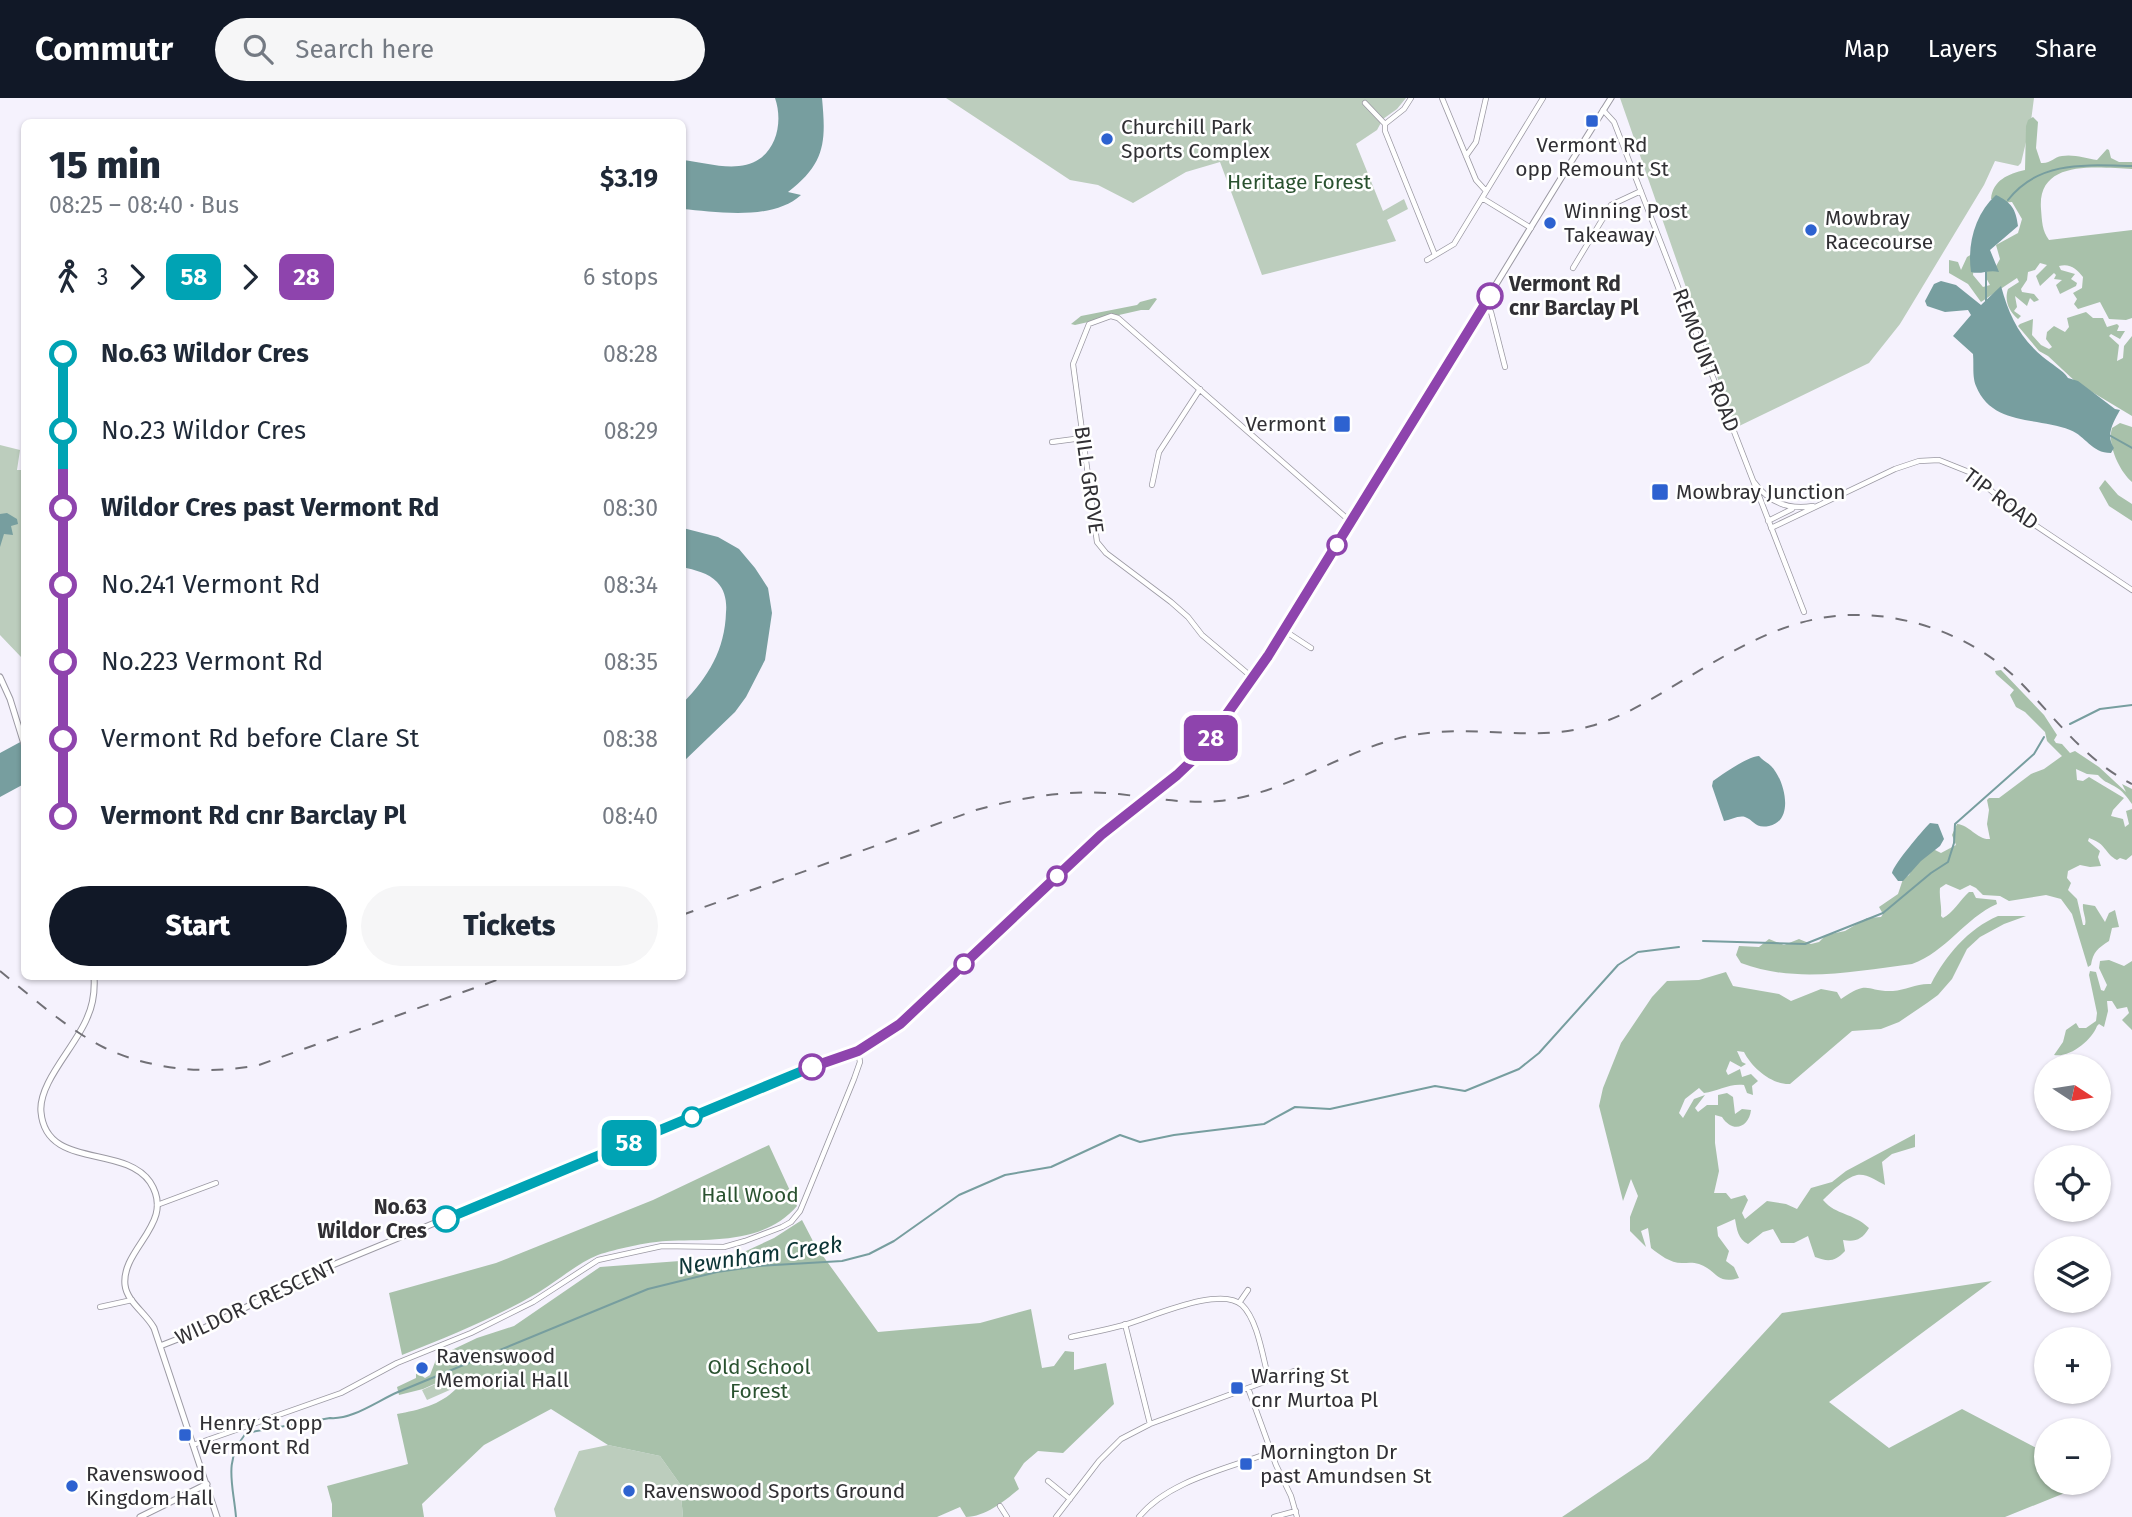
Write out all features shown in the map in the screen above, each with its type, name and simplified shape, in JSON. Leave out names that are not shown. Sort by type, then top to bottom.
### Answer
[{"type":"street","points":[[1385,124],[1404,109],[1411,98]]},
{"type":"street","points":[[1442,98],[1478,184],[1486,191]]},
{"type":"street","points":[[1466,156],[1476,142],[1486,98]]},
{"type":"street","points":[[1427,260],[1454,244],[1543,98]]},
{"type":"street","name":"WILDOR CRESCENT","points":[[160,1346],[196,1332],[323,1269],[806,1069],[858,1051],[900,1024],[1053,879],[1198,755],[1254,678],[1284,631],[1611,98]]},
{"type":"street","points":[[1365,103],[1385,124],[1385,131],[1436,255]]},
{"type":"street","name":"REMOUNT ROAD","points":[[1603,110],[1614,122],[1804,612]]},
{"type":"street","points":[[1573,268],[1611,205],[1641,191]]},
{"type":"street","points":[[1482,198],[1531,228]]},
{"type":"street","points":[[1486,303],[1491,312],[1505,367]]},
{"type":"street","name":"BILL GROVE","points":[[1200,389],[1115,316],[1089,324],[1074,359],[1074,369],[1095,535],[1101,548],[1171,602],[1188,617],[1202,635],[1254,678]]},
{"type":"street","points":[[1152,485],[1159,452],[1200,389],[1351,522]]},
{"type":"street","points":[[1052,442],[1082,438]]},
{"type":"street","name":"TIP ROAD","points":[[1771,528],[1910,463],[1947,461],[1969,472],[2020,515],[2132,590]]},
{"type":"street","points":[[1751,477],[1770,499],[1792,509],[1795,517]]},
{"type":"street","name":"TIP ROAD","points":[[1768,521],[1792,509],[1821,504]]},
{"type":"street","points":[[1284,631],[1311,648]]},
{"type":"street","points":[[0,677],[21,734]]},
{"type":"street","points":[[94,980],[93,1001],[87,1019],[42,1099],[42,1121],[50,1135],[61,1145],[76,1152],[126,1164],[138,1170],[151,1184],[157,1206],[153,1223],[126,1274],[127,1291],[149,1318],[217,1517]]},
{"type":"street","points":[[193,1445],[341,1393],[399,1362],[471,1333],[533,1302],[598,1260],[662,1246],[724,1247],[782,1227],[795,1217],[805,1199],[857,1073],[860,1062],[858,1051]]},
{"type":"street","points":[[157,1206],[216,1183]]},
{"type":"street","points":[[1239,1303],[1248,1290]]},
{"type":"street","points":[[1071,1337],[1125,1324],[1177,1307],[1225,1298],[1239,1303],[1253,1322],[1269,1380]]},
{"type":"street","points":[[100,1307],[132,1300]]},
{"type":"street","points":[[1125,1324],[1150,1424]]},
{"type":"street","points":[[1056,1517],[1110,1448],[1121,1439],[1150,1424],[1294,1371]]},
{"type":"street","points":[[1248,1388],[1271,1452],[1292,1496],[1296,1514],[1274,1517]]},
{"type":"street","points":[[1139,1517],[1151,1503],[1172,1489],[1271,1452]]},
{"type":"street","points":[[1048,1481],[1070,1499]]},
{"type":"street","points":[[140,1517],[206,1484]]},
{"type":"street","points":[[1000,1506],[1007,1517]]},
{"type":"green space","name":"Heritage Forest","points":[[946,98],[1406,98],[1383,119],[1377,130],[1356,144],[1383,211],[1404,199],[1408,209],[1387,220],[1396,241],[1262,275],[1220,162],[1186,172],[1133,203],[1098,185],[1070,180]]},
{"type":"green space","name":"Mowbray Racecourse","points":[[1620,98],[2034,98],[2021,163],[2018,166],[1995,161],[1984,185],[1900,324],[1869,363],[1735,428]]},
{"type":"green space","points":[[2033,117],[2038,122],[2036,148],[2041,163],[2066,156],[2097,160],[2107,149],[2111,158],[2119,162],[2132,162],[2132,169],[2088,168],[2059,174],[2049,181],[2042,193],[2041,209],[2042,222],[2049,240],[2132,230],[2132,318],[2109,319],[2100,302],[2078,309],[2074,304],[2077,299],[2073,293],[2082,288],[2083,277],[2070,266],[2059,266],[2061,270],[2075,274],[2071,279],[2077,283],[2076,286],[2060,294],[2056,285],[2062,280],[2054,279],[2054,273],[2040,286],[2036,276],[2047,265],[2040,263],[2035,270],[2028,272],[2022,292],[2034,294],[2039,300],[2034,302],[2030,298],[2027,306],[2015,296],[2017,307],[2014,311],[2021,316],[2018,319],[2007,302],[2008,289],[2019,282],[2017,278],[1981,302],[1968,284],[1949,273],[1949,260],[1958,262],[1961,270],[1967,257],[1972,254],[1975,257],[1973,275],[1983,287],[1990,285],[1985,276],[1988,269],[1995,268],[2000,259],[1996,245],[2018,233],[2022,219],[2012,202],[1999,203],[1991,199],[1992,192],[2002,179],[2025,170],[2026,126],[2028,120]]},
{"type":"green space","points":[[1157,299],[1149,310],[1071,324],[1081,316],[1137,305]]},
{"type":"green space","points":[[2086,312],[2093,318],[2103,318],[2107,327],[2117,324],[2117,331],[2125,331],[2120,339],[2111,334],[2109,336],[2119,345],[2117,361],[2123,358],[2124,346],[2132,336],[2132,416],[2077,383],[2039,351],[2018,326],[2033,319],[2032,335],[2049,349],[2052,347],[2046,339],[2047,332],[2054,326],[2065,332],[2069,327],[2067,318]]},
{"type":"green space","points":[[2120,423],[2132,427],[2132,482],[2119,464],[2111,442],[2112,428]]},
{"type":"green space","points":[[0,445],[20,450],[17,470],[21,470],[21,657],[0,635]]},
{"type":"green space","points":[[2105,480],[2118,495],[2132,504],[2132,521],[2109,506],[2099,488]]},
{"type":"green space","points":[[2001,670],[2044,715],[2057,735],[2054,740],[2056,743],[2062,744],[2070,753],[2075,751],[2099,767],[2126,792],[2122,784],[2132,789],[2132,804],[2119,790],[2098,775],[2076,769],[2077,780],[2083,781],[2089,777],[2124,798],[2111,816],[2123,819],[2125,827],[2129,824],[2126,811],[2132,809],[2132,855],[2126,860],[2117,860],[2099,843],[2089,838],[2088,841],[2100,851],[2098,857],[2101,866],[2080,865],[2068,871],[2067,878],[2071,883],[2068,890],[2077,899],[2083,925],[2083,904],[2095,906],[2105,922],[2109,913],[2115,910],[2119,927],[2112,928],[2109,941],[2097,951],[2091,965],[2088,967],[2072,914],[2061,899],[2046,895],[2009,901],[2000,896],[1983,895],[1970,885],[1960,890],[1946,884],[1940,888],[1943,918],[1969,892],[1973,892],[1976,898],[1996,900],[1997,904],[1975,918],[1935,952],[1912,964],[1804,974],[1783,973],[1741,963],[1736,955],[1739,946],[1759,947],[1769,939],[1784,945],[1799,939],[1811,944],[1819,942],[1826,935],[1845,931],[1867,918],[1881,917],[1883,914],[1879,907],[1898,894],[1903,879],[1909,875],[1915,863],[1933,849],[1941,853],[1956,845],[1952,835],[1957,824],[1990,839],[1987,800],[1999,798],[2031,774],[2044,769],[2062,756],[2047,741],[2045,732],[2016,707],[2010,695],[2014,690],[1996,674],[1995,671]]},
{"type":"green space","points":[[1998,916],[2026,916],[1980,937],[1967,949],[1952,979],[1938,995],[1899,1022],[1881,1029],[1852,1031],[1790,1084],[1770,1079],[1752,1064],[1744,1052],[1737,1051],[1742,1062],[1746,1064],[1741,1067],[1730,1061],[1726,1071],[1728,1075],[1740,1069],[1742,1077],[1751,1074],[1758,1081],[1752,1086],[1753,1095],[1747,1093],[1744,1085],[1739,1085],[1704,1093],[1699,1088],[1685,1099],[1679,1113],[1683,1118],[1694,1099],[1705,1095],[1695,1108],[1698,1112],[1707,1105],[1718,1105],[1718,1095],[1727,1093],[1733,1097],[1735,1114],[1742,1109],[1751,1110],[1747,1121],[1735,1127],[1715,1115],[1719,1171],[1714,1193],[1726,1193],[1731,1199],[1745,1195],[1748,1200],[1742,1213],[1745,1219],[1767,1201],[1797,1209],[1811,1188],[1832,1182],[1846,1171],[1915,1134],[1915,1147],[1892,1154],[1882,1162],[1885,1185],[1868,1176],[1857,1175],[1843,1182],[1823,1200],[1869,1228],[1858,1239],[1843,1240],[1845,1251],[1841,1255],[1831,1260],[1815,1257],[1808,1236],[1794,1243],[1781,1243],[1773,1229],[1763,1232],[1748,1244],[1740,1237],[1735,1219],[1717,1227],[1718,1236],[1729,1251],[1726,1261],[1734,1267],[1739,1278],[1726,1280],[1699,1264],[1678,1263],[1662,1256],[1651,1248],[1648,1228],[1641,1231],[1646,1247],[1630,1231],[1630,1217],[1638,1196],[1631,1179],[1623,1201],[1599,1106],[1603,1088],[1621,1043],[1652,997],[1667,981],[1699,980],[1726,972],[1733,986],[1779,994],[1791,1001],[1821,989],[1837,992],[1841,999],[1863,988],[1893,991],[1931,984],[1959,944],[1977,928]]},
{"type":"green space","points":[[2109,960],[2124,966],[2132,961],[2132,1030],[2122,1020],[2129,1013],[2127,1007],[2117,1009],[2112,1001],[2107,1001],[2108,1011],[2104,1027],[2099,1024],[2090,1037],[2073,1051],[2055,1054],[2063,1042],[2066,1030],[2076,1023],[2079,1028],[2086,1028],[2096,1021],[2097,1013],[2089,975],[2090,971],[2096,972],[2101,990],[2104,991],[2107,985],[2099,968],[2100,961]]},
{"type":"green space","name":"Hall Wood","points":[[769,1145],[797,1206],[769,1227],[736,1237],[658,1242],[598,1255],[502,1312],[402,1355],[389,1293],[496,1263],[653,1200]]},
{"type":"green space","name":"Old School Forest","points":[[802,1220],[815,1245],[878,1332],[980,1323],[1031,1309],[1042,1368],[1054,1366],[1065,1351],[1074,1352],[1074,1370],[1106,1363],[1114,1404],[1063,1453],[1038,1451],[1024,1463],[1014,1478],[1019,1489],[994,1508],[973,1516],[966,1517],[960,1507],[937,1517],[683,1517],[680,1484],[660,1456],[608,1445],[551,1409],[484,1445],[422,1504],[424,1517],[332,1517],[327,1486],[408,1464],[397,1414],[436,1403],[456,1389],[450,1377],[423,1389],[399,1395],[397,1387],[416,1378],[416,1372],[425,1378],[430,1375],[437,1357],[477,1338],[514,1326],[600,1267],[733,1257],[774,1238]]},
{"type":"green space","points":[[1992,1281],[1829,1402],[1889,1448],[1962,1409],[2034,1447],[2034,1495],[2060,1495],[2005,1517],[1562,1517],[1648,1459],[1782,1313]]},
{"type":"green space","points":[[447,1379],[452,1389],[427,1400],[422,1390]]},
{"type":"green space","points":[[608,1445],[660,1456],[680,1484],[683,1517],[556,1517],[554,1509],[579,1451]]},
{"type":"shaded area","points":[[775,98],[822,98],[824,127],[821,150],[810,171],[788,192],[801,195],[775,209],[760,212],[727,213],[686,209],[686,161],[718,166],[739,166],[760,158],[773,142],[777,131],[778,109]]},
{"type":"shaded area","points":[[1996,195],[2012,207],[2018,226],[1990,250],[1999,272],[1971,272],[1970,251],[1974,230],[1983,211]]},
{"type":"shaded area","points":[[1941,281],[1956,285],[1981,305],[2001,286],[2016,325],[2027,342],[2068,378],[2078,381],[2120,410],[2111,428],[2110,438],[2114,448],[2111,453],[2098,450],[2070,430],[2004,414],[1983,399],[1975,382],[1973,354],[1953,336],[1971,315],[1968,310],[1945,312],[1927,306],[1925,301],[1934,284]]},
{"type":"shaded area","points":[[7,513],[17,519],[18,524],[11,526],[13,535],[4,534],[0,547],[0,514]]},
{"type":"shaded area","points":[[686,529],[718,537],[739,549],[768,588],[772,613],[765,660],[746,697],[735,712],[686,759],[686,699],[714,662],[725,626],[724,592],[714,579],[686,568]]},
{"type":"shaded area","points":[[21,742],[21,786],[0,797],[0,753]]},
{"type":"shaded area","points":[[1759,756],[1771,766],[1780,781],[1785,799],[1782,816],[1777,823],[1764,827],[1743,817],[1724,821],[1712,786],[1713,781],[1742,762]]},
{"type":"shaded area","points":[[1930,823],[1938,824],[1944,839],[1903,881],[1898,881],[1892,873],[1894,869]]},
{"type":"waterway","name":"Newnham Creek","points":[[2008,200],[2020,187],[2049,171],[2081,166],[2132,166]]},
{"type":"waterway","name":"Newnham Creek","points":[[1986,272],[1986,302]]},
{"type":"waterway","name":"Newnham Creek","points":[[2109,435],[2132,448]]},
{"type":"waterway","name":"Newnham Creek","points":[[2070,724],[2100,709],[2132,705]]},
{"type":"waterway","name":"Newnham Creek","points":[[1703,941],[1805,944],[1883,913],[1948,862],[1954,843],[1955,824],[2034,754],[2044,737]]},
{"type":"waterway","name":"Newnham Creek","points":[[236,1517],[232,1463],[246,1433],[356,1413],[398,1392],[648,1289],[717,1272],[759,1266],[842,1261],[869,1254],[894,1241],[959,1195],[1005,1175],[1051,1167],[1120,1135],[1140,1142],[1264,1124],[1295,1107],[1330,1109],[1435,1086],[1465,1091],[1519,1069],[1539,1053],[1618,965],[1638,952],[1679,947]]},
{"type":"railway","points":[[686,914],[976,810],[1011,801],[1082,793],[1181,801],[1219,801],[1268,790],[1361,751],[1409,736],[1455,731],[1546,733],[1591,726],[1632,710],[1749,643],[1803,622],[1831,617],[1861,615],[1893,618],[1962,640],[2008,670],[2100,764],[2132,784]]},
{"type":"railway","points":[[0,971],[64,1022],[105,1048],[161,1066],[200,1070],[259,1065],[497,980]]},
{"type":"bus line","name":"28","points":[[812,1067],[858,1051],[888,1034],[1101,835],[1198,755],[1268,656],[1490,296]]},
{"type":"bus line","name":"58","points":[[446,1219],[812,1067]]},
{"type":"place","name":"Vermont Rd opp Remount St","points":[[1592,121]]},
{"type":"place","name":"Churchill Park Sports Complex","points":[[1107,139]]},
{"type":"place","name":"Winning Post Takeaway","points":[[1550,223]]},
{"type":"place","name":"Mowbray Racecourse","points":[[1811,230]]},
{"type":"place","name":"Vermont Rd cnr Barclay Pl","points":[[1490,296]]},
{"type":"place","name":"Vermont","points":[[1342,424]]},
{"type":"place","name":"Mowbray Junction","points":[[1660,492]]},
{"type":"place","name":"No.63 Wildor Cres","points":[[446,1219]]},
{"type":"place","name":"Ravenswood Memorial Hall","points":[[422,1368]]},
{"type":"place","name":"Warring St cnr Murtoa Pl","points":[[1237,1388]]},
{"type":"place","name":"Henry St opp Vermont Rd","points":[[185,1435]]},
{"type":"place","name":"Mornington Dr past Amundsen St","points":[[1246,1464]]},
{"type":"place","name":"Ravenswood Kingdom Hall","points":[[72,1486]]},
{"type":"place","name":"Ravenswood Sports Ground","points":[[629,1491]]}]
